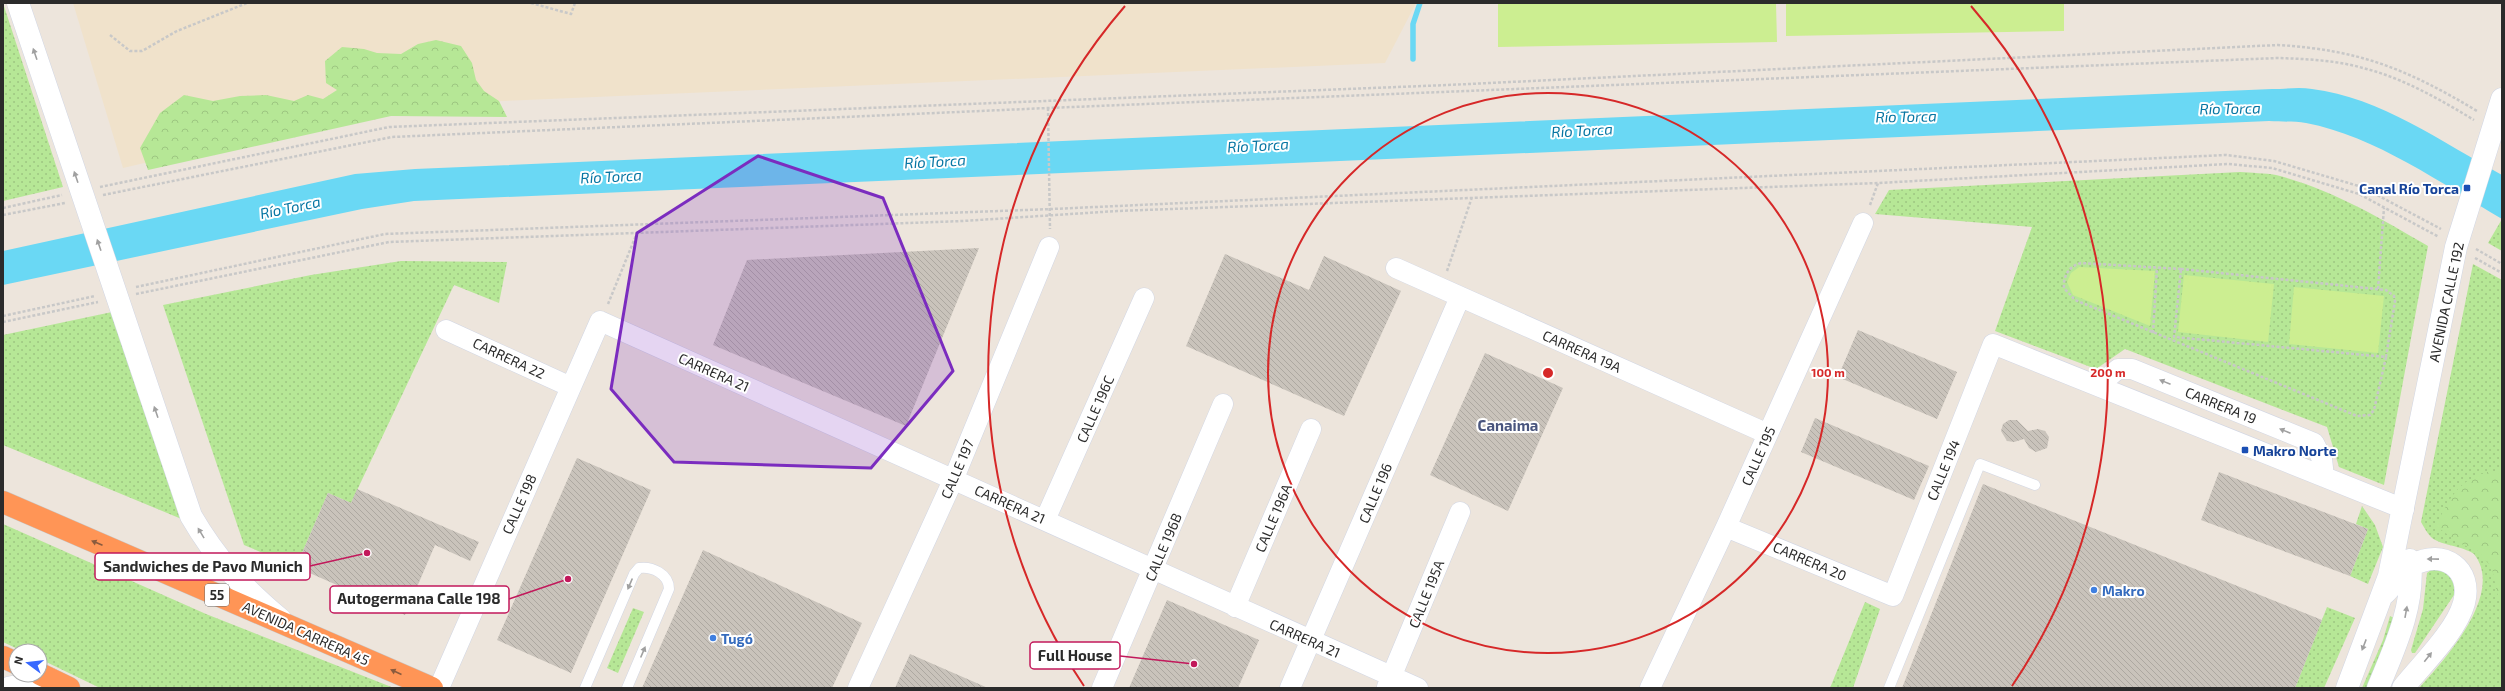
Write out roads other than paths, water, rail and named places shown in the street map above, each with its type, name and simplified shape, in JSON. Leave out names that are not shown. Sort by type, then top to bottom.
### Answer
[{"type":"highway","name":"AVENIDA CARRERA 45","points":[[3,502],[432,688]]},
{"type":"highway","points":[[48,678],[69,688]]},
{"type":"main road","points":[[18,3],[191,516],[210,548],[233,575],[284,623]]},
{"type":"main road","name":"AVENIDA CALLE 192","points":[[2347,688],[2383,596],[2404,509],[2458,243],[2498,115]]},
{"type":"main road","name":"AVENIDA CALLE 192","points":[[2378,688],[2405,619],[2411,566],[2404,509]]},
{"type":"main road","points":[[2383,596],[2411,566],[2433,558],[2445,560],[2457,566],[2464,577],[2466,590],[2464,604],[2453,626],[2403,688]]},
{"type":"main road","points":[[8,688],[25,683]]},
{"type":"street","name":"CALLE 195","points":[[1650,688],[1726,526],[1863,222]]},
{"type":"street","name":"CALLE 197","points":[[858,688],[954,478],[1049,247]]},
{"type":"street","name":"CARRERA 19A","points":[[1396,268],[1768,434]]},
{"type":"street","name":"CALLE 196","points":[[1290,688],[1460,297]]},
{"type":"street","name":"CALLE 196C","points":[[1046,520],[1144,298]]},
{"type":"street","name":"CARRERA 21","points":[[600,321],[954,478],[1311,640],[1389,682],[1418,688]]},
{"type":"street","name":"CALLE 198","points":[[439,688],[600,321]]},
{"type":"street","name":"CARRERA 22","points":[[446,330],[571,387]]},
{"type":"street","name":"CARRERA 19","points":[[1994,344],[2404,509]]},
{"type":"street","name":"CALLE 194","points":[[1893,596],[1994,344]]},
{"type":"street","name":"CARRERA 19","points":[[2098,386],[2118,369],[2124,368],[2139,372],[2314,443],[2322,459],[2324,477]]},
{"type":"street","name":"CALLE 196B","points":[[1102,688],[1223,404]]},
{"type":"street","name":"CALLE 196A","points":[[1236,607],[1311,429]]},
{"type":"street","name":"CALLE 195A","points":[[1389,682],[1460,512]]},
{"type":"street","name":"CARRERA 20","points":[[1726,526],[1893,596]]},
{"type":"lane","points":[[1889,688],[1980,464],[2035,485]]},
{"type":"lane","points":[[585,688],[634,574],[639,568],[646,567],[665,576],[669,581],[669,589],[627,688]]},
{"type":"water","name":"Río Torca","points":[[2307,88],[2337,94],[2362,101],[2386,111],[2434,136],[2502,175],[2502,219],[2407,163],[2383,150],[2357,139],[2332,129],[2306,123],[2269,121],[414,201],[362,209],[3,285],[3,251],[355,174],[415,169]]},
{"type":"waterway","points":[[1413,59],[1413,24],[1420,3]]},
{"type":"place","name":"Canal Río Torca","points":[[2467,188]]},
{"type":"place","name":"Makro Norte","points":[[2245,450]]},
{"type":"place","name":"Sandwiches de Pavo Munich","points":[[367,553]]},
{"type":"place","name":"Autogermana Calle 198","points":[[568,579]]},
{"type":"place","name":"Makro","points":[[2094,590]]},
{"type":"place","name":"Tugó","points":[[713,638]]},
{"type":"place","name":"Full House","points":[[1194,664]]},
{"type":"district","name":"Canaima","points":[[1508,425]]}]
